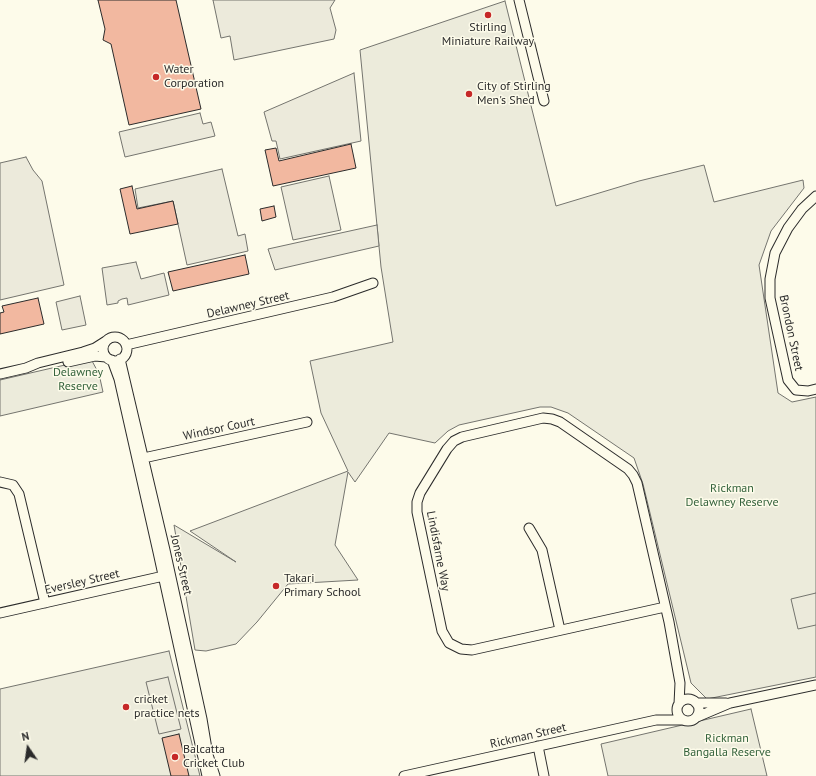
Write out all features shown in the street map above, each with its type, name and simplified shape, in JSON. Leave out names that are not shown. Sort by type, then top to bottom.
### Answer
[{"type":"street","points":[[519,0],[544,101]]},
{"type":"street","name":"Brondon Street","points":[[816,196],[802,209],[788,228],[775,253],[770,279],[770,298],[788,380],[796,390],[808,391],[816,389]]},
{"type":"street","name":"Delawney Street","points":[[126,345],[333,297],[373,283]]},
{"type":"street","points":[[0,374],[83,352],[95,348],[110,338],[122,339],[126,345],[125,354],[113,359],[95,356],[38,369],[26,368]]},
{"type":"street","name":"Jones Street","points":[[106,341],[103,351],[113,359],[130,396],[140,459],[202,719],[208,755],[215,776]]},
{"type":"street","name":"Lindisfarne Way","points":[[665,607],[472,650],[461,650],[449,643],[442,631],[417,512],[417,502],[420,493],[447,449],[454,441],[462,437],[543,418],[560,422],[628,469],[634,475],[637,483],[669,622],[680,684],[679,706]]},
{"type":"street","name":"Windsor Court","points":[[140,459],[307,422]]},
{"type":"street","points":[[0,482],[13,484],[19,494],[45,603]]},
{"type":"street","points":[[529,528],[542,550],[560,630]]},
{"type":"street","name":"Jones Street","points":[[167,576],[207,776]]},
{"type":"street","name":"Eversley Street","points":[[0,613],[167,576]]},
{"type":"street","name":"Lindisfarne Way","points":[[680,684],[694,702]]},
{"type":"street","points":[[730,703],[694,702],[686,700],[679,706],[678,715],[684,720],[691,721],[730,703],[816,685]]},
{"type":"street","points":[[694,702],[699,710],[697,717]]},
{"type":"street","name":"Rickman Street","points":[[656,720],[670,713],[679,706]]},
{"type":"street","name":"Rickman Street","points":[[404,776],[656,720],[684,720]]},
{"type":"street","points":[[538,746],[544,776]]},
{"type":"green space","name":"Rickman Delawney Reserve","points":[[505,1],[556,206],[639,181],[704,165],[714,202],[803,180],[804,188],[771,231],[759,265],[778,393],[792,402],[816,397],[816,677],[707,699],[691,683],[643,484],[634,458],[568,413],[551,407],[540,407],[459,425],[448,431],[435,443],[389,433],[355,482],[348,472],[335,545],[358,580],[288,584],[257,622],[236,644],[206,651],[195,650],[174,525],[236,562],[190,531],[348,471],[321,413],[310,361],[393,342],[381,267],[360,50]]},
{"type":"green space","name":"Delawney Reserve","points":[[91,359],[99,374],[103,392],[0,416],[0,380]]},
{"type":"green space","points":[[169,651],[200,776],[0,776],[0,689]]},
{"type":"green space","name":"Rickman Bangalla Reserve","points":[[751,709],[767,776],[608,776],[601,744]]},
{"type":"shaded area","points":[[213,0],[335,0],[330,8],[336,30],[334,39],[234,60],[230,36],[221,38]]},
{"type":"shaded area","points":[[354,73],[361,141],[280,159],[276,141],[272,141],[264,112]]},
{"type":"shaded area","points":[[200,113],[203,124],[211,122],[215,136],[125,157],[119,132]]},
{"type":"shaded area","points":[[26,157],[33,170],[42,181],[64,285],[0,300],[0,163]]},
{"type":"shaded area","points":[[222,169],[238,236],[245,234],[248,251],[187,265],[173,201],[138,208],[135,189]]},
{"type":"shaded area","points":[[329,176],[341,230],[293,240],[281,187]]},
{"type":"shaded area","points":[[377,225],[379,246],[275,270],[268,249]]},
{"type":"shaded area","points":[[136,262],[141,279],[164,273],[169,295],[128,305],[127,298],[118,301],[118,303],[107,305],[102,268]]},
{"type":"shaded area","points":[[80,296],[86,325],[62,330],[56,302]]},
{"type":"shaded area","points":[[816,593],[816,625],[798,629],[791,599]]},
{"type":"shaded area","points":[[168,677],[181,729],[159,734],[146,682]]},
{"type":"building","name":"Water Corporation","points":[[98,0],[176,0],[201,109],[129,125],[111,44],[103,40],[105,29]]},
{"type":"building","points":[[351,144],[356,168],[273,186],[265,150],[276,148],[279,161]]},
{"type":"building","points":[[132,186],[137,209],[173,201],[178,224],[130,234],[120,189]]},
{"type":"building","points":[[274,206],[276,217],[262,221],[260,209]]},
{"type":"building","points":[[245,255],[249,274],[173,291],[168,272]]},
{"type":"building","points":[[38,298],[44,324],[0,334],[0,313],[4,312],[2,306]]},
{"type":"building","name":"Balcatta Cricket Club","points":[[179,734],[189,776],[171,776],[162,738]]},
{"type":"place","name":"Stirling Miniature Railway","points":[[488,15]]},
{"type":"place","name":"Water Corporation","points":[[156,77]]},
{"type":"place","name":"City of Stirling Men's Shed","points":[[469,94]]},
{"type":"place","name":"Takari Primary School","points":[[276,586]]},
{"type":"place","name":"cricket practice nets","points":[[126,707]]},
{"type":"place","name":"Balcatta Cricket Club","points":[[175,757]]}]
